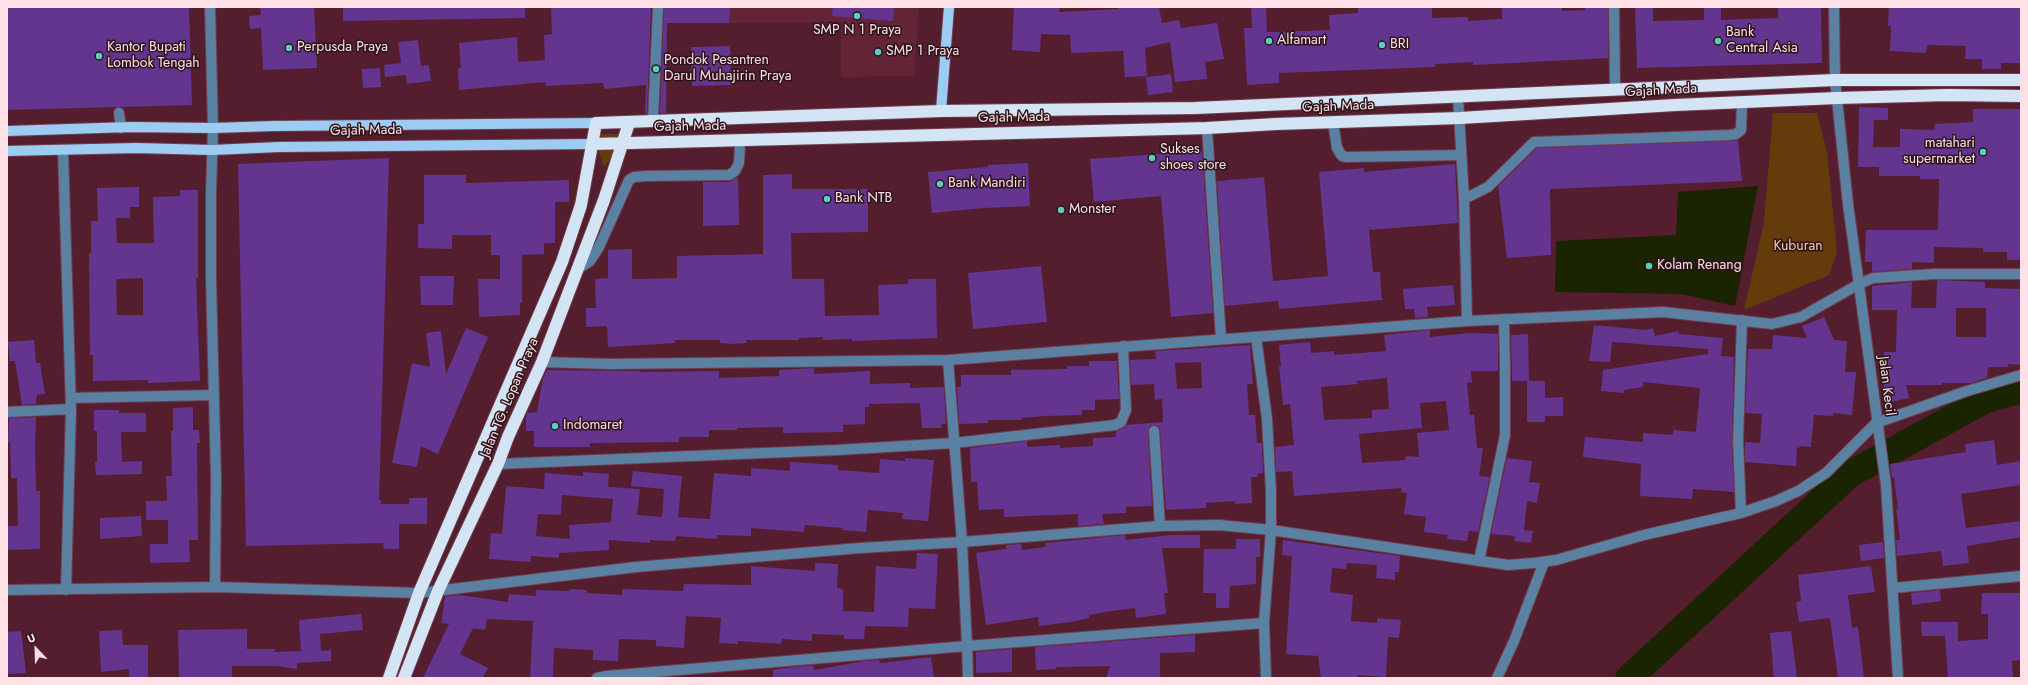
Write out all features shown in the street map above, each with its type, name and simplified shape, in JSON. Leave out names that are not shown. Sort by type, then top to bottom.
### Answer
[{"type":"highway","name":"Gajah Mada","points":[[596,123],[941,111],[1195,108],[1835,80],[2021,80]]},
{"type":"highway","name":"Gajah Mada","points":[[592,144],[1207,128],[1460,118],[1837,98],[1949,95],[2021,96]]},
{"type":"highway","name":"Jalan TG. Lopan Praya","points":[[389,678],[419,593],[562,262],[581,204],[596,123]]},
{"type":"highway","name":"Jalan TG. Lopan Praya","points":[[404,678],[438,592],[498,464],[508,437],[542,362],[604,200],[629,123]]},
{"type":"main road","points":[[941,111],[949,7]]},
{"type":"main road","name":"Gajah Mada","points":[[7,131],[121,128],[596,123]]},
{"type":"main road","name":"Gajah Mada","points":[[7,152],[136,148],[212,150],[351,150],[592,144]]},
{"type":"street","points":[[210,7],[213,128],[211,279],[216,479],[215,587]]},
{"type":"street","points":[[653,121],[658,7]]},
{"type":"street","points":[[1614,7],[1615,89]]},
{"type":"street","name":"Jalan Kecil","points":[[1834,7],[1835,80],[1848,204],[1876,423],[1880,438],[1886,485],[1898,678]]},
{"type":"street","points":[[1458,96],[1464,199],[1467,321]]},
{"type":"street","points":[[1464,199],[1488,187],[1534,142],[1729,135],[1739,132],[1742,127],[1742,103]]},
{"type":"street","points":[[119,113],[121,128]]},
{"type":"street","points":[[1333,122],[1338,150],[1342,156],[1347,158],[1461,155]]},
{"type":"street","points":[[1207,128],[1221,339]]},
{"type":"street","points":[[578,268],[590,261],[599,247],[629,180],[634,177],[646,176],[729,175],[735,171],[739,163],[740,141]]},
{"type":"street","points":[[63,151],[71,409],[66,590]]},
{"type":"street","points":[[542,362],[625,364],[948,360],[1504,318],[1663,312],[1772,324],[1789,320],[1817,309],[1859,284],[1873,278],[1901,275],[2021,274]]},
{"type":"street","points":[[1479,560],[1505,435],[1506,366],[1504,318]]},
{"type":"street","points":[[1741,513],[1738,441],[1742,320]]},
{"type":"street","points":[[1256,337],[1266,419],[1271,530],[1264,623],[1266,678]]},
{"type":"street","points":[[498,464],[696,457],[954,443],[1118,424],[1125,416],[1126,410],[1123,346]]},
{"type":"street","points":[[948,360],[962,542],[968,678]]},
{"type":"street","points":[[7,590],[215,587],[419,593],[438,592],[636,567],[860,548],[962,542],[1160,526],[1219,525],[1271,530],[1508,565],[1544,562],[1644,535],[1741,513],[1798,491],[1826,473],[1876,423],[1967,391],[2021,375]]},
{"type":"street","points":[[70,398],[213,395]]},
{"type":"street","points":[[7,412],[71,409]]},
{"type":"street","points":[[1154,431],[1160,526]]},
{"type":"street","points":[[1497,678],[1514,641],[1544,562]]},
{"type":"street","points":[[1893,588],[2021,576]]},
{"type":"street","points":[[597,678],[967,646],[1264,623]]},
{"type":"shaded area","name":"SMP 1 Praya","points":[[731,7],[919,7],[914,76],[841,77],[841,22],[729,23]]},
{"type":"shaded area","name":"Kolam Renang","points":[[1758,186],[1735,306],[1681,294],[1555,292],[1556,241],[1676,235],[1678,192]]},
{"type":"green space","name":"Kuburan","points":[[1773,113],[1817,113],[1827,152],[1837,252],[1829,275],[1744,310],[1764,223]]},
{"type":"green space","points":[[592,134],[630,134],[604,167]]},
{"type":"building","name":"Kantor Bupati Lombok Tengah","points":[[7,7],[189,7],[192,105],[7,110]]},
{"type":"building","name":"Perpusda Praya","points":[[260,7],[314,7],[317,68],[263,70],[261,28],[250,29],[249,16],[261,15]]},
{"type":"building","points":[[343,7],[525,7],[525,18],[343,21]]},
{"type":"building","points":[[551,7],[651,7],[647,114],[645,114],[646,85],[604,89],[603,83],[546,86],[546,82],[459,90],[458,68],[461,68],[459,43],[517,37],[518,62],[545,60],[544,35],[552,34]]},
{"type":"building","points":[[664,7],[731,7],[729,23],[667,23],[666,113],[660,113]]},
{"type":"building","points":[[833,7],[894,7],[893,21],[832,16]]},
{"type":"building","points":[[1014,7],[1060,7],[1059,12],[1118,9],[1117,7],[1159,7],[1162,23],[1179,20],[1181,28],[1217,23],[1224,59],[1205,62],[1207,79],[1175,82],[1170,42],[1145,48],[1147,76],[1125,77],[1123,51],[1071,53],[1070,35],[1041,34],[1040,52],[1012,50]]},
{"type":"building","points":[[1251,7],[1266,7],[1267,32],[1275,32],[1330,30],[1329,15],[1358,13],[1358,7],[1432,7],[1432,18],[1468,17],[1468,21],[1502,19],[1502,7],[1562,7],[1562,11],[1585,10],[1585,7],[1608,7],[1608,58],[1473,65],[1473,62],[1435,64],[1435,67],[1279,73],[1279,83],[1247,85],[1244,28],[1252,28]]},
{"type":"building","points":[[1635,7],[1653,7],[1653,21],[1704,20],[1704,7],[1721,7],[1721,20],[1778,18],[1778,7],[1821,7],[1822,63],[1637,68]]},
{"type":"building","points":[[1889,7],[2021,7],[2021,63],[2001,63],[2001,69],[1982,69],[1982,59],[1965,59],[1966,46],[1927,45],[1926,53],[1890,51],[1891,26],[1888,26]]},
{"type":"building","points":[[418,40],[421,66],[429,65],[431,81],[407,84],[406,75],[385,77],[384,65],[401,63],[398,42]]},
{"type":"building","points":[[730,46],[731,85],[692,86],[691,47]]},
{"type":"building","points":[[380,68],[381,87],[363,88],[362,69]]},
{"type":"building","points":[[1171,74],[1173,92],[1148,95],[1146,77]]},
{"type":"building","points":[[1859,107],[1888,108],[1888,120],[1874,120],[1873,147],[1900,147],[1900,129],[1934,130],[1935,124],[1973,122],[1973,109],[2021,109],[2021,260],[2007,260],[2007,252],[1983,252],[1983,248],[1934,247],[1934,263],[1912,262],[1912,269],[1872,272],[1872,262],[1865,262],[1866,230],[1938,230],[1939,179],[1920,179],[1920,176],[1879,176],[1879,167],[1858,167]]},
{"type":"building","points":[[1738,140],[1742,181],[1550,189],[1551,255],[1507,258],[1498,186],[1537,148]]},
{"type":"building","points":[[1202,151],[1213,313],[1171,317],[1161,196],[1094,202],[1090,159]]},
{"type":"building","points":[[389,158],[379,500],[381,500],[381,504],[409,504],[409,498],[427,498],[427,524],[399,524],[399,549],[384,549],[383,543],[246,546],[238,164]]},
{"type":"building","points":[[1028,163],[1030,206],[984,208],[932,213],[928,172],[988,167],[988,165]]},
{"type":"building","points":[[1455,164],[1458,223],[1369,230],[1373,272],[1380,272],[1382,300],[1279,309],[1278,301],[1225,306],[1217,181],[1264,177],[1273,281],[1328,276],[1319,172],[1364,168],[1364,172]]},
{"type":"building","points":[[792,174],[792,189],[868,189],[868,232],[791,233],[792,279],[824,279],[825,316],[879,315],[878,285],[908,284],[908,279],[936,279],[937,338],[852,341],[852,339],[823,340],[823,337],[799,338],[799,340],[746,340],[747,343],[731,344],[720,343],[720,340],[675,340],[675,343],[608,347],[607,326],[586,327],[586,308],[596,308],[595,279],[608,278],[608,250],[632,249],[632,279],[677,278],[677,256],[763,254],[763,175]]},
{"type":"building","points":[[424,175],[466,175],[466,183],[569,180],[569,202],[555,202],[555,243],[544,243],[544,254],[522,255],[522,303],[520,303],[520,315],[479,317],[478,279],[500,279],[500,255],[491,255],[491,235],[452,235],[452,249],[418,248],[418,224],[424,224]]},
{"type":"building","points":[[738,177],[739,225],[703,226],[703,182],[729,182]]},
{"type":"building","points":[[139,187],[139,207],[130,207],[130,218],[116,218],[117,243],[154,243],[153,197],[180,196],[180,190],[198,190],[198,278],[196,278],[200,381],[148,383],[148,380],[93,381],[93,355],[90,355],[89,253],[91,253],[91,221],[98,221],[97,188]],"holes":[[[143,278],[143,315],[117,315],[116,279]]]},
{"type":"building","points":[[1041,266],[1047,322],[973,329],[968,273]]},
{"type":"building","points":[[420,276],[454,276],[453,305],[421,305]]},
{"type":"building","points":[[1937,280],[1985,282],[1985,288],[2021,289],[2021,365],[2008,364],[2008,367],[1988,367],[1987,378],[1971,383],[1906,385],[1909,398],[1886,403],[1884,394],[1884,352],[1896,352],[1897,310],[1872,310],[1872,286],[1912,282],[1911,308],[1936,308]],"holes":[[[1956,308],[1986,308],[1986,337],[1956,337]]]},
{"type":"building","points":[[1453,285],[1455,305],[1427,307],[1428,317],[1415,318],[1414,309],[1405,309],[1403,289]]},
{"type":"building","points":[[1824,317],[1834,340],[1847,341],[1845,372],[1856,372],[1852,415],[1833,413],[1833,416],[1814,415],[1811,447],[1797,447],[1796,466],[1745,462],[1745,442],[1760,443],[1762,414],[1745,413],[1748,349],[1772,349],[1773,335],[1807,338],[1802,326]]},
{"type":"building","points":[[1594,325],[1646,330],[1653,328],[1655,336],[1678,331],[1679,334],[1723,338],[1721,356],[1734,357],[1732,441],[1734,492],[1693,489],[1692,499],[1640,496],[1641,464],[1583,457],[1585,437],[1643,442],[1643,433],[1673,435],[1673,430],[1696,432],[1700,388],[1643,382],[1643,387],[1624,390],[1624,393],[1601,391],[1603,370],[1708,354],[1708,349],[1612,342],[1610,362],[1589,361]]},
{"type":"building","points":[[466,328],[488,337],[438,454],[421,446],[417,467],[392,463],[412,363],[430,367],[426,333],[441,331],[446,374]]},
{"type":"building","points":[[1430,330],[1430,337],[1470,333],[1498,334],[1498,371],[1471,371],[1472,382],[1467,383],[1470,415],[1474,415],[1477,448],[1483,448],[1479,476],[1490,477],[1478,532],[1469,531],[1467,541],[1447,539],[1448,535],[1424,532],[1426,517],[1404,514],[1407,493],[1401,492],[1402,488],[1294,496],[1292,471],[1276,472],[1275,447],[1294,445],[1290,404],[1283,405],[1279,366],[1281,366],[1279,345],[1310,342],[1311,353],[1334,351],[1334,355],[1386,351],[1384,335]],"holes":[[[1387,378],[1389,409],[1372,410],[1372,418],[1324,420],[1321,387],[1358,384],[1357,381]],[[1446,401],[1449,430],[1417,433],[1419,457],[1406,456],[1405,460],[1362,463],[1359,434],[1422,428],[1420,403]]]},
{"type":"building","points":[[1528,334],[1529,381],[1545,381],[1545,398],[1563,397],[1563,416],[1545,416],[1545,422],[1527,422],[1527,381],[1512,381],[1511,335]]},
{"type":"building","points":[[34,340],[36,363],[40,363],[45,394],[37,395],[36,404],[22,405],[15,361],[10,361],[8,342]]},
{"type":"building","points":[[1250,345],[1253,384],[1247,384],[1249,415],[1255,415],[1257,443],[1262,443],[1263,473],[1257,474],[1258,477],[1251,477],[1252,503],[1235,504],[1235,501],[1206,503],[1206,508],[1166,510],[1160,431],[1159,427],[1154,425],[1150,426],[1148,431],[1152,506],[1126,507],[1126,513],[1102,514],[1104,524],[1078,526],[1078,514],[1004,517],[1004,509],[979,510],[977,482],[971,482],[970,448],[1027,441],[1027,447],[1060,445],[1060,448],[1093,446],[1093,438],[1116,437],[1116,431],[1126,425],[1163,422],[1162,399],[1155,400],[1154,384],[1131,385],[1130,360],[1156,359],[1155,351]],"holes":[[[1201,362],[1202,388],[1177,389],[1175,363]]]},
{"type":"building","points":[[1089,361],[1117,361],[1119,399],[1095,400],[1095,410],[1082,410],[1082,415],[1045,416],[1022,418],[1022,420],[988,420],[988,423],[959,424],[957,387],[961,387],[961,375],[1011,375],[1011,370],[1067,369],[1067,366],[1089,366]]},
{"type":"building","points":[[814,368],[814,374],[870,371],[870,384],[910,383],[910,388],[944,387],[946,424],[941,424],[942,428],[922,428],[920,403],[869,404],[869,407],[865,407],[865,424],[843,425],[843,432],[783,433],[783,427],[737,428],[737,430],[709,430],[709,437],[679,437],[679,442],[590,443],[590,447],[534,447],[534,431],[526,431],[527,413],[537,412],[543,378],[547,370],[640,372],[719,371],[719,378],[779,376],[779,370]]},
{"type":"building","points":[[193,407],[193,430],[199,430],[200,443],[197,443],[198,540],[189,540],[190,562],[150,563],[150,544],[168,544],[168,520],[146,520],[146,501],[167,501],[166,476],[172,476],[171,431],[173,431],[173,408]]},
{"type":"building","points":[[94,410],[119,410],[119,413],[146,413],[146,432],[121,432],[122,462],[142,461],[142,474],[96,475],[95,462],[97,462],[97,431],[94,431]]},
{"type":"building","points":[[36,417],[36,491],[40,491],[40,549],[7,550],[7,526],[18,526],[17,478],[11,478],[10,442],[8,442],[9,418]]},
{"type":"building","points":[[1994,440],[1997,465],[2021,461],[2021,485],[1961,494],[1966,528],[2021,521],[2021,537],[1967,546],[1969,563],[1943,566],[1941,551],[1897,556],[1896,540],[1900,540],[1896,509],[1898,509],[1894,477],[1892,477],[1890,464],[1966,452],[1965,444]]},
{"type":"building","points":[[905,458],[934,460],[928,521],[902,519],[903,513],[868,510],[866,532],[842,530],[843,528],[805,525],[804,532],[751,528],[751,536],[717,535],[717,539],[676,536],[675,541],[650,540],[650,543],[609,540],[609,550],[559,553],[559,558],[531,556],[531,562],[489,559],[491,533],[502,534],[506,486],[544,489],[545,473],[583,476],[583,472],[609,474],[608,487],[640,489],[637,515],[662,517],[664,489],[631,486],[633,471],[682,476],[678,517],[710,519],[714,473],[751,476],[751,468],[790,471],[790,462],[838,465],[838,470],[879,473],[880,459],[905,461]],"holes":[[[562,495],[613,499],[611,522],[569,525],[570,539],[536,536],[538,514],[561,515]]]},
{"type":"building","points":[[1507,458],[1532,461],[1529,482],[1540,483],[1537,503],[1527,501],[1524,530],[1533,531],[1531,543],[1514,541],[1515,536],[1491,534]]},
{"type":"building","points":[[141,516],[142,536],[100,539],[100,518]]},
{"type":"building","points":[[1125,535],[1126,540],[1170,535],[1200,535],[1200,548],[1162,548],[1168,593],[1164,593],[1166,614],[1136,618],[1135,608],[1089,615],[1089,618],[1071,622],[1039,626],[1038,617],[986,625],[976,553],[1006,549],[1006,545],[1021,544],[1022,550],[1046,547],[1045,543]]},
{"type":"building","points":[[1236,539],[1260,539],[1260,557],[1256,557],[1256,584],[1230,586],[1229,608],[1216,608],[1216,593],[1203,593],[1204,549],[1236,549]]},
{"type":"building","points":[[1283,540],[1400,556],[1399,572],[1395,572],[1395,580],[1376,578],[1377,565],[1347,563],[1346,569],[1332,568],[1330,592],[1353,595],[1351,621],[1377,623],[1377,618],[1401,620],[1399,638],[1388,637],[1386,677],[1358,675],[1358,678],[1321,678],[1318,656],[1286,654],[1292,556],[1282,555]]},
{"type":"building","points":[[1883,542],[1884,558],[1861,561],[1859,545]]},
{"type":"building","points":[[917,553],[938,554],[935,609],[909,608],[908,627],[865,626],[864,639],[844,639],[844,635],[812,634],[812,641],[782,639],[781,644],[738,641],[738,644],[719,643],[721,618],[686,616],[684,648],[656,646],[656,640],[619,639],[618,661],[593,660],[593,650],[554,648],[553,678],[530,678],[533,621],[487,619],[485,630],[473,628],[460,654],[488,668],[483,678],[423,678],[449,624],[441,623],[445,596],[460,595],[508,602],[509,594],[536,596],[536,590],[569,591],[570,589],[587,590],[587,593],[622,595],[622,589],[683,591],[684,584],[751,585],[751,566],[815,571],[815,563],[838,564],[837,588],[843,589],[843,611],[874,612],[876,566],[916,569]]},
{"type":"building","points":[[1871,566],[1875,592],[1848,595],[1852,628],[1858,627],[1864,678],[1838,678],[1830,618],[1799,622],[1796,602],[1801,601],[1798,575]]},
{"type":"building","points":[[1940,590],[1941,601],[1912,605],[1911,593]]},
{"type":"building","points":[[1982,593],[2021,593],[2021,660],[2012,661],[2013,678],[1948,678],[1945,636],[1922,636],[1921,622],[1958,622],[1958,641],[1988,639],[1988,614],[1981,614]]},
{"type":"building","points":[[361,614],[363,630],[320,634],[321,651],[331,650],[331,661],[297,663],[297,669],[276,666],[232,666],[232,678],[179,678],[178,630],[247,629],[247,649],[275,649],[275,652],[301,651],[299,620]]},
{"type":"building","points":[[122,630],[123,645],[148,645],[148,678],[129,678],[129,669],[101,672],[99,631]]},
{"type":"building","points":[[21,631],[26,673],[7,674],[7,632]]},
{"type":"building","points":[[1791,631],[1797,678],[1774,678],[1770,633]]},
{"type":"building","points":[[1195,635],[1195,652],[1160,653],[1160,678],[1106,678],[1110,666],[1056,667],[1056,669],[1036,670],[1035,647]]},
{"type":"building","points":[[1012,649],[1012,672],[976,673],[976,652]]},
{"type":"building","points":[[931,657],[934,678],[773,678],[773,670],[785,668],[813,665],[814,670],[864,661],[879,660],[880,663]]},
{"type":"waterway","points":[[1629,678],[1850,474],[1985,400],[2021,390]]},
{"type":"place","name":"SMP N 1 Praya","points":[[857,16]]},
{"type":"place","name":"Alfamart","points":[[1269,41]]},
{"type":"place","name":"Bank Central Asia","points":[[1718,41]]},
{"type":"place","name":"BRI","points":[[1382,45]]},
{"type":"place","name":"Perpusda Praya","points":[[289,48]]},
{"type":"place","name":"SMP 1 Praya","points":[[878,52]]},
{"type":"place","name":"Kantor Bupati Lombok Tengah","points":[[99,56]]},
{"type":"place","name":"Pondok Pesantren Darul Muhajirin Praya","points":[[656,69]]},
{"type":"place","name":"matahari supermarket","points":[[1983,152]]},
{"type":"place","name":"Sukses shoes store","points":[[1152,158]]},
{"type":"place","name":"Bank Mandiri","points":[[940,184]]},
{"type":"place","name":"Bank NTB","points":[[827,199]]},
{"type":"place","name":"Monster","points":[[1061,210]]},
{"type":"place","name":"Kolam Renang","points":[[1649,266]]},
{"type":"place","name":"Indomaret","points":[[555,426]]}]
